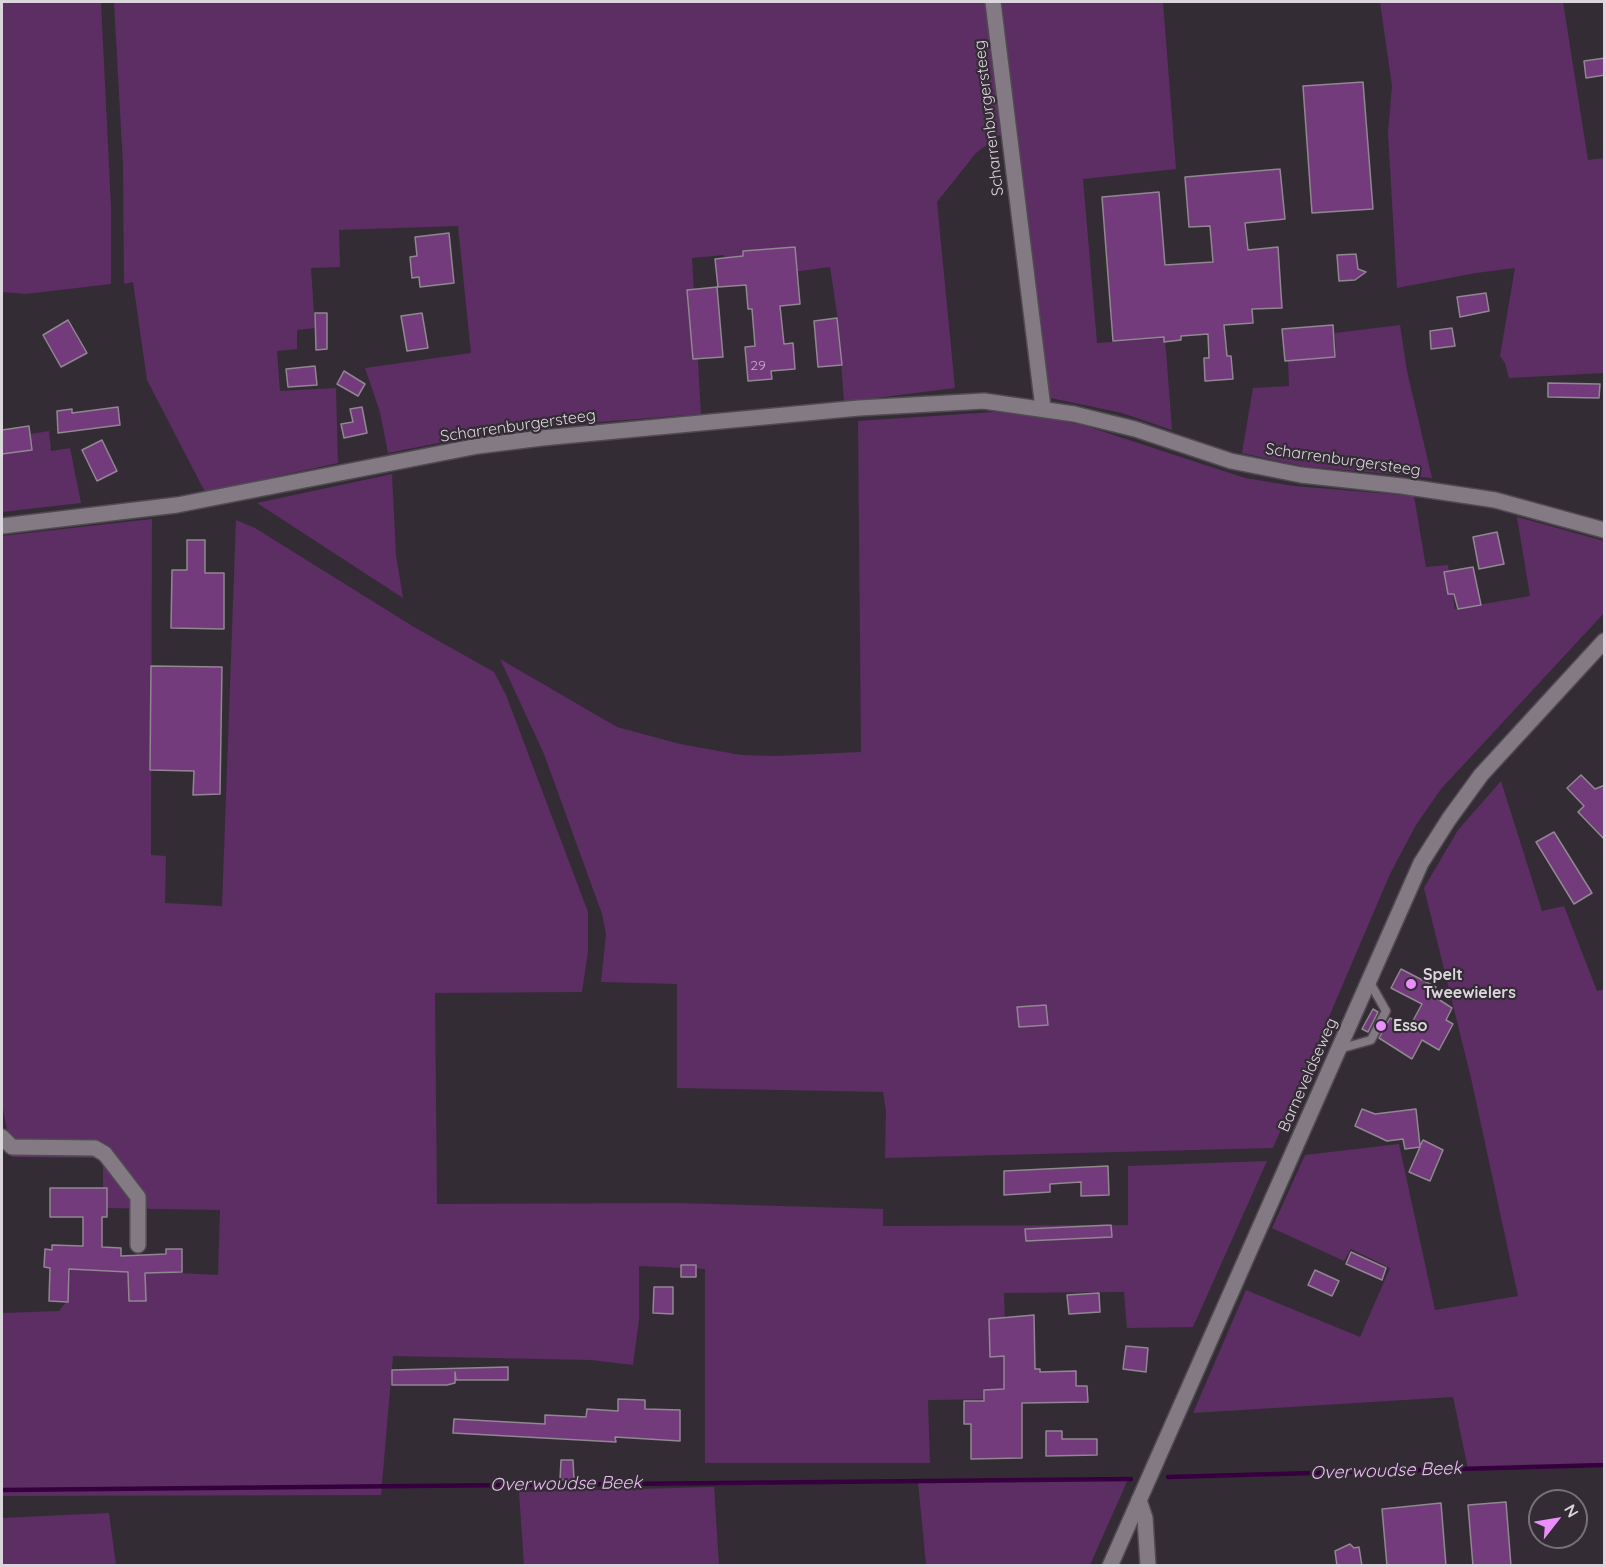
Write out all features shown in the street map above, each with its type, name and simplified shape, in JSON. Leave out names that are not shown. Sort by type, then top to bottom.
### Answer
[{"type":"street","name":"Scharrenburgersteeg","points":[[993,2],[1043,408]]},
{"type":"street","name":"Scharrenburgersteeg","points":[[2,526],[177,506],[478,446],[859,408],[984,401],[1043,408],[1135,429],[1231,461],[1300,475],[1402,486],[1495,500],[1605,530]]},
{"type":"street","name":"Barneveldseweg","points":[[1110,1566],[1421,863],[1481,775],[1605,641]]},
{"type":"street","points":[[2,1137],[12,1147],[95,1148],[105,1154],[138,1197],[138,1245]]},
{"type":"street","points":[[1139,1500],[1145,1518],[1148,1566]]},
{"type":"lane","points":[[1339,1049],[1371,1040],[1386,1011],[1369,981]]},
{"type":"shaded area","points":[[2,2],[101,2],[111,207],[111,284],[26,294],[2,292]]},
{"type":"shaded area","points":[[114,2],[987,2],[1003,133],[976,153],[937,202],[955,388],[844,402],[838,320],[830,267],[727,281],[724,255],[692,258],[701,414],[509,429],[388,453],[380,412],[365,368],[471,353],[458,226],[339,230],[340,267],[311,268],[315,328],[297,330],[297,349],[277,351],[280,391],[336,388],[338,463],[205,492],[147,380],[133,282],[124,284],[123,165]]},
{"type":"shaded area","points":[[997,2],[1163,2],[1176,169],[1083,179],[1097,343],[1165,338],[1172,430],[1122,413],[1046,397]]},
{"type":"shaded area","points":[[1380,2],[1563,2],[1588,160],[1604,158],[1604,373],[1509,378],[1505,363],[1500,356],[1515,268],[1397,288],[1388,133],[1392,86]]},
{"type":"shaded area","points":[[1400,325],[1407,371],[1432,478],[1302,466],[1242,453],[1253,388],[1289,386],[1288,361],[1336,357],[1335,333]]},
{"type":"shaded area","points":[[994,412],[1042,416],[1089,427],[1245,478],[1294,486],[1414,496],[1426,567],[1448,565],[1455,609],[1530,596],[1517,517],[1604,541],[1604,613],[1441,789],[1416,825],[1390,874],[1273,1148],[885,1158],[886,1111],[883,1092],[677,1088],[677,984],[601,982],[606,934],[602,914],[544,754],[500,659],[617,727],[680,744],[741,755],[777,756],[861,752],[858,421]]},
{"type":"shaded area","points":[[49,431],[51,451],[70,448],[81,503],[2,512],[2,439]]},
{"type":"shaded area","points":[[392,474],[396,555],[403,598],[257,503]]},
{"type":"shaded area","points":[[152,519],[151,855],[166,856],[165,903],[222,906],[236,520],[255,528],[414,627],[494,672],[506,695],[588,912],[588,952],[582,992],[435,993],[437,1204],[679,1203],[883,1209],[883,1226],[1128,1225],[1128,1166],[1267,1161],[1193,1327],[1127,1328],[1124,1292],[1004,1293],[1007,1399],[928,1400],[930,1463],[705,1463],[705,1269],[639,1266],[639,1320],[633,1365],[591,1360],[393,1356],[381,1495],[2,1496],[2,1313],[59,1311],[67,1301],[71,1267],[218,1275],[220,1210],[103,1208],[103,1158],[12,1157],[2,1103],[2,536]]},
{"type":"shaded area","points":[[1501,781],[1542,911],[1564,906],[1597,991],[1604,989],[1604,1467],[1468,1469],[1453,1397],[1193,1413],[1246,1290],[1360,1337],[1390,1268],[1351,1249],[1344,1261],[1272,1228],[1305,1155],[1399,1144],[1435,1310],[1518,1296],[1471,1078],[1424,888],[1458,830]]},
{"type":"shaded area","points":[[1129,1477],[1090,1565],[926,1565],[918,1482]]},
{"type":"shaded area","points":[[714,1487],[719,1565],[524,1565],[519,1492]]},
{"type":"shaded area","points":[[109,1513],[116,1565],[2,1565],[2,1518]]},
{"type":"building","points":[[1605,58],[1605,75],[1586,78],[1584,61]]},
{"type":"building","points":[[1363,82],[1373,209],[1312,213],[1303,86]]},
{"type":"building","points":[[1280,169],[1285,219],[1245,223],[1248,250],[1278,247],[1282,308],[1252,309],[1253,323],[1224,325],[1227,356],[1231,356],[1233,379],[1205,381],[1204,358],[1209,358],[1208,334],[1181,336],[1181,340],[1164,342],[1164,337],[1113,341],[1102,197],[1159,192],[1165,265],[1213,262],[1210,226],[1189,227],[1185,177]]},
{"type":"building","points":[[449,233],[454,283],[420,287],[419,277],[412,278],[410,257],[417,256],[415,237]]},
{"type":"building","points":[[795,247],[800,304],[780,306],[784,344],[793,343],[795,369],[771,371],[772,379],[748,381],[745,347],[755,346],[752,309],[748,309],[746,285],[718,287],[715,259],[743,256],[743,251]]},
{"type":"building","points":[[1356,254],[1358,269],[1366,272],[1355,280],[1339,281],[1337,255]]},
{"type":"building","points":[[717,287],[723,357],[693,359],[687,290]]},
{"type":"building","points":[[1486,293],[1489,311],[1460,317],[1457,297]]},
{"type":"building","points":[[315,313],[327,313],[327,349],[316,350]]},
{"type":"building","points":[[422,313],[428,348],[407,351],[401,316]]},
{"type":"building","points":[[837,318],[842,365],[818,367],[814,321]]},
{"type":"building","points":[[68,320],[87,353],[61,367],[43,335]]},
{"type":"building","points":[[1333,325],[1335,357],[1285,361],[1282,329]]},
{"type":"building","points":[[1452,328],[1455,346],[1431,349],[1430,331]]},
{"type":"building","points":[[315,366],[317,385],[288,387],[286,369]]},
{"type":"building","points":[[344,371],[365,384],[358,396],[337,384]]},
{"type":"building","points":[[1548,383],[1600,384],[1599,398],[1548,397]]},
{"type":"building","points":[[118,407],[120,425],[58,433],[57,411],[72,409],[72,413]]},
{"type":"building","points":[[362,407],[367,433],[344,438],[341,424],[353,422],[350,409]]},
{"type":"building","points":[[29,426],[32,450],[2,454],[2,430]]},
{"type":"building","points":[[102,440],[117,471],[97,481],[82,450]]},
{"type":"building","points":[[1497,532],[1504,564],[1479,569],[1473,537]]},
{"type":"building","points":[[187,540],[205,540],[205,573],[224,573],[224,629],[171,628],[172,570],[187,570]]},
{"type":"building","points":[[1473,567],[1481,605],[1458,609],[1454,594],[1448,594],[1444,572]]},
{"type":"building","points":[[151,666],[222,667],[220,794],[193,795],[194,771],[150,770]]},
{"type":"building","points":[[1581,775],[1595,789],[1605,785],[1605,840],[1578,812],[1584,806],[1567,788]]},
{"type":"building","points":[[1554,832],[1592,893],[1574,904],[1536,842]]},
{"type":"building","points":[[1401,969],[1436,987],[1432,995],[1452,1008],[1446,1020],[1453,1024],[1439,1050],[1422,1040],[1412,1059],[1379,1038],[1390,1018],[1409,1028],[1422,1004],[1391,988]]},
{"type":"building","points":[[1046,1005],[1048,1025],[1019,1027],[1017,1007]]},
{"type":"building","points":[[1373,1009],[1378,1012],[1368,1032],[1362,1029]]},
{"type":"building","points":[[1362,1109],[1375,1114],[1416,1109],[1420,1146],[1423,1140],[1443,1150],[1430,1181],[1409,1172],[1420,1147],[1405,1149],[1403,1139],[1387,1141],[1355,1126]]},
{"type":"building","points":[[1108,1166],[1109,1195],[1081,1196],[1081,1182],[1050,1184],[1050,1192],[1004,1195],[1004,1171]]},
{"type":"building","points":[[50,1188],[107,1188],[107,1217],[102,1217],[102,1247],[121,1248],[121,1256],[166,1254],[166,1249],[182,1249],[182,1272],[145,1273],[146,1301],[129,1301],[128,1272],[69,1269],[68,1302],[49,1301],[50,1268],[44,1267],[45,1249],[52,1250],[52,1245],[83,1246],[83,1217],[50,1217]]},
{"type":"building","points":[[1111,1225],[1112,1237],[1026,1241],[1025,1229]]},
{"type":"building","points":[[1351,1252],[1386,1268],[1382,1280],[1346,1264]]},
{"type":"building","points":[[681,1265],[696,1265],[696,1277],[681,1277]]},
{"type":"building","points":[[1315,1270],[1339,1281],[1332,1296],[1308,1285]]},
{"type":"building","points":[[654,1287],[673,1287],[673,1314],[653,1313]]},
{"type":"building","points":[[1099,1293],[1100,1312],[1069,1314],[1067,1295]]},
{"type":"building","points":[[1034,1315],[1035,1369],[1040,1369],[1040,1372],[1076,1371],[1076,1386],[1087,1386],[1088,1402],[1022,1403],[1022,1458],[971,1459],[971,1424],[964,1424],[964,1401],[984,1401],[984,1390],[1004,1389],[1004,1356],[990,1357],[989,1319]]},
{"type":"building","points":[[1126,1346],[1148,1348],[1146,1372],[1123,1369]]},
{"type":"building","points":[[508,1367],[508,1380],[456,1380],[455,1372],[455,1383],[447,1385],[392,1385],[392,1370]]},
{"type":"building","points":[[618,1399],[645,1400],[645,1409],[680,1410],[680,1441],[615,1437],[616,1442],[453,1433],[454,1419],[545,1424],[545,1415],[586,1417],[587,1409],[618,1411]]},
{"type":"building","points":[[1046,1431],[1062,1431],[1062,1439],[1097,1439],[1097,1455],[1046,1456]]},
{"type":"building","points":[[561,1460],[573,1460],[574,1480],[560,1480]]},
{"type":"building","points":[[1506,1502],[1511,1566],[1473,1566],[1468,1505]]},
{"type":"building","points":[[1441,1503],[1446,1566],[1387,1566],[1382,1509]]},
{"type":"building","points":[[1350,1544],[1354,1548],[1359,1547],[1362,1566],[1337,1566],[1335,1551]]},
{"type":"waterway","name":"Overwoudse Beek","points":[[1168,1477],[1604,1465]]},
{"type":"waterway","name":"Overwoudse Beek","points":[[2,1490],[1131,1479]]},
{"type":"place","name":"Spelt Tweewielers","points":[[1411,984]]},
{"type":"place","name":"Esso","points":[[1381,1026]]}]
